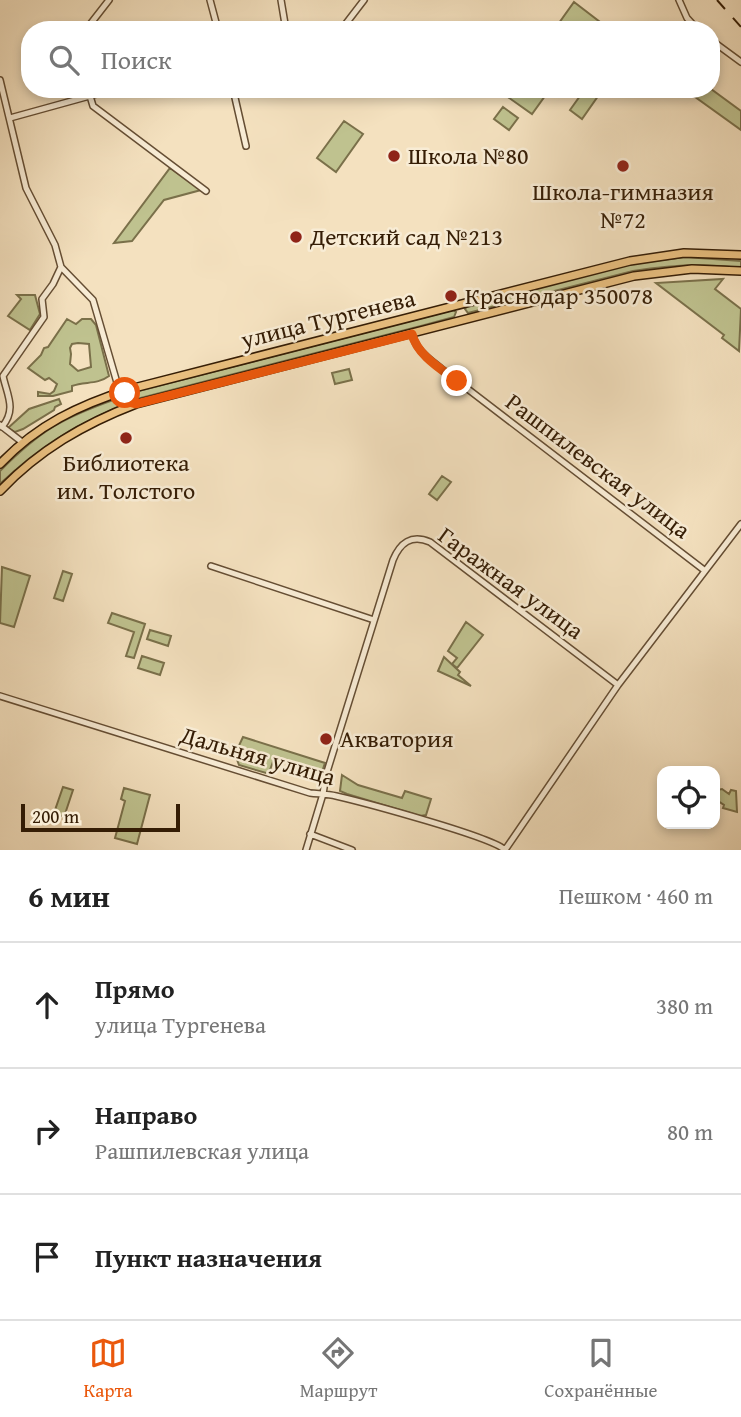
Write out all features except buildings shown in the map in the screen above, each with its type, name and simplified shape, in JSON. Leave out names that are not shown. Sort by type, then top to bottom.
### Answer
[{"type":"main road","name":"улица Тургенева","points":[[0,464],[22,442],[58,418],[104,398],[121,396],[130,389],[630,261],[701,252],[741,255]]},
{"type":"main road","name":"улица Тургенева","points":[[0,491],[26,466],[54,445],[84,426],[136,404],[634,276],[692,269],[741,271]]},
{"type":"main road","points":[[467,303],[465,314],[476,317]]},
{"type":"main road","points":[[451,307],[457,310],[458,314],[451,324]]},
{"type":"main road","points":[[130,389],[124,394],[124,399],[136,404]]},
{"type":"main road","points":[[114,412],[122,404],[121,396]]},
{"type":"street","points":[[93,21],[109,0]]},
{"type":"street","points":[[210,0],[216,21]]},
{"type":"street","points":[[281,0],[284,21]]},
{"type":"street","points":[[348,21],[364,0]]},
{"type":"street","points":[[679,0],[690,21]]},
{"type":"street","points":[[720,47],[741,62]]},
{"type":"street","points":[[0,80],[26,188],[55,245],[61,267],[93,300],[121,396]]},
{"type":"street","points":[[10,118],[83,98]]},
{"type":"street","points":[[91,98],[93,106],[206,191]]},
{"type":"street","points":[[235,98],[246,146]]},
{"type":"street","points":[[22,442],[1,426],[11,410],[3,376],[44,317],[42,299],[61,267]]},
{"type":"street","name":"Рашпилевская улица","points":[[412,334],[421,352],[443,370],[704,570]]},
{"type":"street","name":"Рашпилевская улица","points":[[505,850],[618,685],[741,524]]},
{"type":"street","name":"Гаражная улица","points":[[306,850],[326,775],[396,552],[408,540],[423,539],[430,542],[618,685]]},
{"type":"street","points":[[211,566],[374,620]]},
{"type":"street","name":"Дальняя улица","points":[[0,696],[310,793],[334,795],[456,831],[498,844],[505,850]]},
{"type":"street","points":[[310,834],[352,850]]},
{"type":"green space","points":[[574,2],[599,21],[560,21]]},
{"type":"green space","points":[[720,96],[741,111],[741,130],[697,98],[720,98]]},
{"type":"green space","points":[[509,98],[544,98],[532,114]]},
{"type":"green space","points":[[579,98],[597,98],[582,119],[570,110]]},
{"type":"green space","points":[[503,107],[518,118],[509,130],[494,119]]},
{"type":"green space","points":[[344,121],[363,134],[336,172],[317,158]]},
{"type":"green space","points":[[170,168],[201,190],[164,200],[132,241],[114,243]]},
{"type":"green space","points":[[685,257],[741,261],[741,268],[700,265],[633,271],[468,313],[465,309],[467,306],[631,264]]},
{"type":"green space","points":[[723,279],[715,289],[741,309],[739,351],[722,338],[724,335],[656,283]]},
{"type":"green space","points":[[17,295],[35,295],[40,314],[30,330],[8,316],[21,299]]},
{"type":"green space","points":[[453,310],[456,312],[454,317],[421,326],[129,401],[125,398],[127,394]]},
{"type":"green space","points":[[67,319],[76,324],[82,319],[91,319],[96,325],[109,376],[100,381],[72,386],[72,391],[53,396],[38,396],[38,392],[50,394],[57,384],[49,378],[45,380],[28,368],[44,348],[48,347]],"holes":[[[72,344],[89,344],[91,367],[78,371],[70,364],[70,348]]]},
{"type":"green space","points":[[349,369],[352,380],[335,384],[332,373]]},
{"type":"green space","points":[[59,399],[61,404],[54,410],[23,429],[15,432],[8,428],[29,409]]},
{"type":"green space","points":[[116,399],[120,401],[119,407],[56,439],[0,484],[0,471],[40,435],[66,419]]},
{"type":"green space","points":[[442,476],[451,482],[437,500],[429,494]]},
{"type":"green space","points":[[2,567],[30,576],[14,627],[0,623]]},
{"type":"green space","points":[[63,571],[72,574],[63,601],[54,598]]},
{"type":"green space","points":[[112,613],[145,624],[134,658],[126,656],[134,632],[108,623]]},
{"type":"green space","points":[[466,622],[483,635],[457,668],[452,664],[457,658],[448,651]]},
{"type":"green space","points":[[150,630],[171,636],[168,646],[147,639]]},
{"type":"green space","points":[[142,656],[164,663],[160,675],[138,668]]},
{"type":"green space","points":[[444,657],[460,672],[458,675],[471,686],[438,671]]},
{"type":"green space","points":[[243,737],[325,763],[322,772],[274,759],[266,773],[239,765],[235,754]]},
{"type":"green space","points":[[342,775],[358,785],[402,798],[405,791],[431,799],[426,815],[420,816],[340,791]]},
{"type":"green space","points":[[63,787],[73,790],[64,817],[54,813]]},
{"type":"green space","points":[[124,788],[150,795],[137,844],[115,838],[125,801],[121,799]]},
{"type":"green space","points":[[720,789],[729,794],[731,790],[736,791],[737,812],[723,808]]},
{"type":"railway","points":[[717,0],[741,27]]},
{"type":"place","name":"Школа №80","points":[[394,156]]},
{"type":"place","name":"Школа-гимназия №72","points":[[623,166]]},
{"type":"place","name":"Детский сад №213","points":[[296,237]]},
{"type":"place","name":"Краснодар 350078","points":[[451,296]]},
{"type":"place","name":"Библиотека им. Толстого","points":[[126,438]]},
{"type":"place","name":"Акватория","points":[[326,739]]},
{"type":"route","points":[[125,393],[125,401],[136,404],[412,334],[421,352],[457,381]]}]
